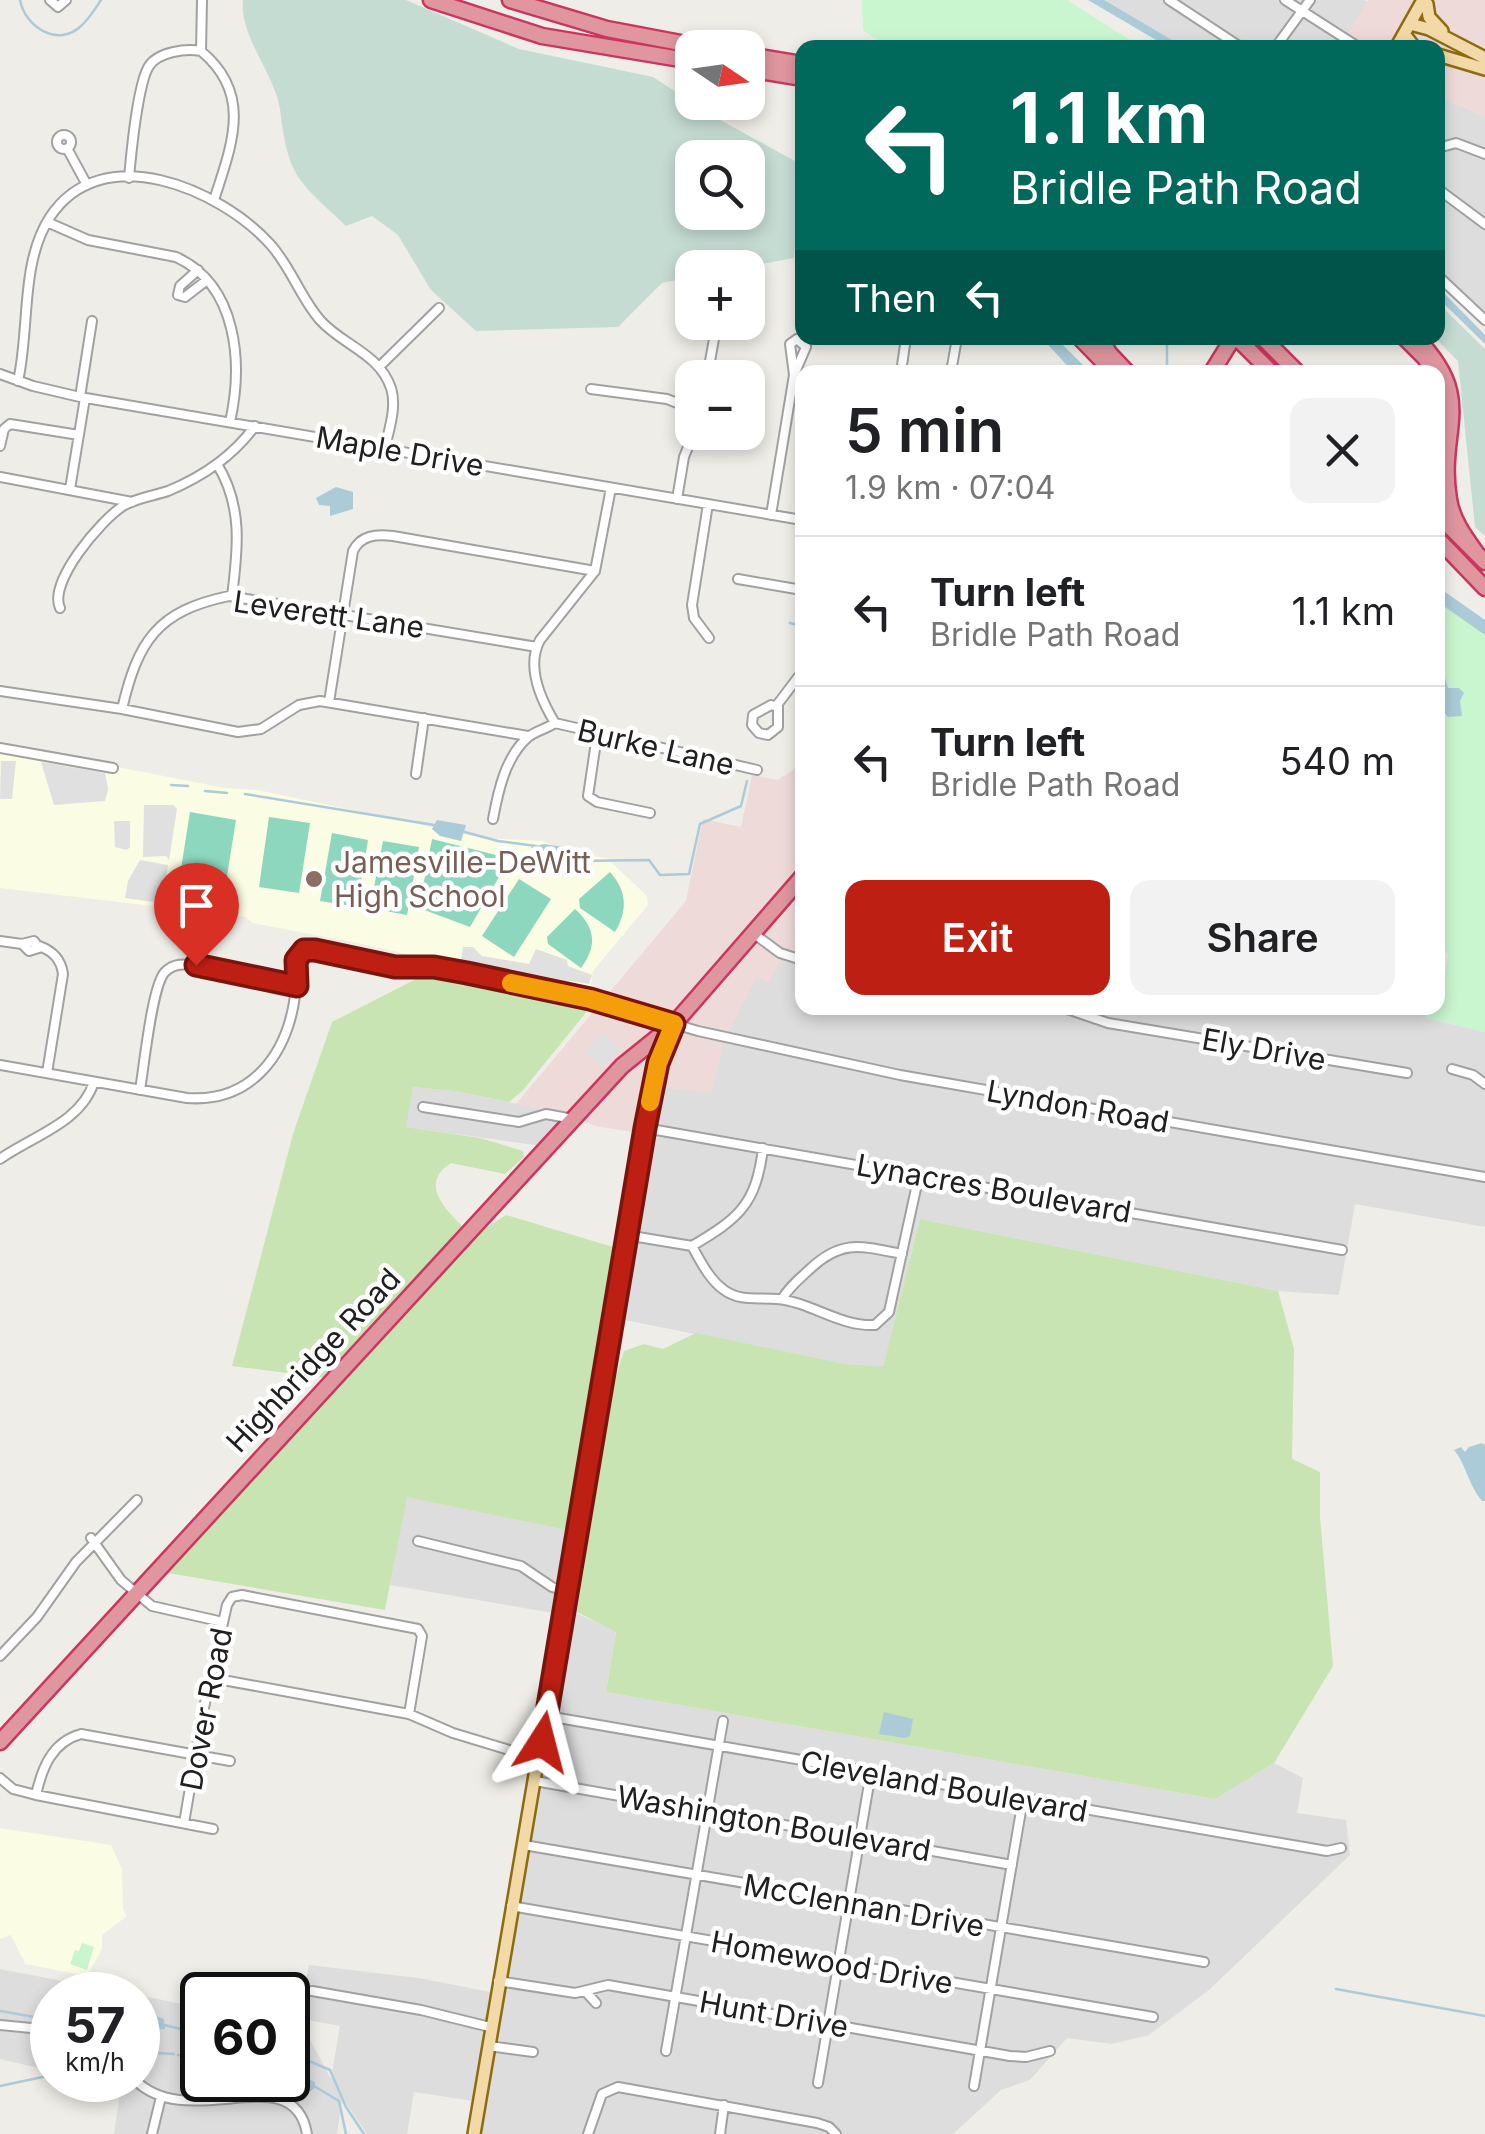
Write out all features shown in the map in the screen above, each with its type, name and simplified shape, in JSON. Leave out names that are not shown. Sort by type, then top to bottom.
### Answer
[{"type":"highway","points":[[431,0],[542,36],[675,58]]},
{"type":"highway","points":[[510,0],[608,29],[675,42]]},
{"type":"highway","points":[[765,57],[795,63]]},
{"type":"highway","points":[[765,73],[795,77]]},
{"type":"highway","points":[[1087,345],[1106,365]]},
{"type":"highway","points":[[1104,345],[1120,365]]},
{"type":"highway","points":[[1216,365],[1234,345]]},
{"type":"highway","points":[[1243,345],[1264,365]]},
{"type":"highway","points":[[1269,345],[1290,365]]},
{"type":"highway","points":[[1412,345],[1429,365]]},
{"type":"highway","points":[[1422,345],[1439,365]]},
{"type":"highway","points":[[1445,378],[1449,388],[1449,502],[1454,518],[1481,558]]},
{"type":"highway","points":[[1445,522],[1481,558]]},
{"type":"highway","points":[[1445,546],[1483,586]]},
{"type":"highway","points":[[1445,558],[1483,586]]},
{"type":"highway","name":"Highbridge Road","points":[[0,1742],[622,1066],[674,1024],[795,885]]},
{"type":"main road","points":[[1408,38],[1426,1]]},
{"type":"main road","points":[[1426,1],[1434,23],[1464,50]]},
{"type":"main road","points":[[1408,38],[1430,30],[1485,58]]},
{"type":"main road","points":[[1445,60],[1485,69]]},
{"type":"main road","points":[[474,2134],[645,1128],[658,1063],[674,1024]]},
{"type":"street","points":[[50,0],[58,7],[66,0]]},
{"type":"street","points":[[201,51],[202,0]]},
{"type":"street","points":[[1169,0],[1230,40]]},
{"type":"street","points":[[1285,0],[1347,40]]},
{"type":"street","points":[[1281,40],[1310,0]]},
{"type":"street","points":[[129,178],[144,80],[150,64],[164,55],[201,51],[229,85],[235,106],[227,156],[214,200]]},
{"type":"street","points":[[1445,146],[1456,143],[1485,154]]},
{"type":"street","points":[[68,150],[87,185]]},
{"type":"street","points":[[18,381],[36,250],[47,222],[65,200],[87,185],[129,178],[184,187],[240,216],[286,264],[318,318],[379,367],[392,393],[385,448]]},
{"type":"street","points":[[1445,193],[1485,224]]},
{"type":"street","points":[[47,222],[77,237],[160,253],[198,270],[220,302],[236,344],[238,378],[230,422]]},
{"type":"street","points":[[198,270],[180,286],[178,294],[185,298],[207,280]]},
{"type":"street","points":[[1445,282],[1485,319]]},
{"type":"street","points":[[379,367],[439,308]]},
{"type":"street","points":[[70,489],[92,322]]},
{"type":"street","name":"Maple Drive","points":[[0,374],[82,397],[795,519]]},
{"type":"street","points":[[771,515],[794,375]]},
{"type":"street","points":[[590,389],[675,402]]},
{"type":"street","points":[[0,446],[4,428],[10,424],[79,435]]},
{"type":"street","points":[[60,608],[56,601],[58,587],[115,512],[170,490],[217,464],[255,426]]},
{"type":"street","points":[[677,499],[687,450]]},
{"type":"street","points":[[217,464],[229,484],[237,514],[238,555],[232,596]]},
{"type":"street","points":[[0,477],[132,502]]},
{"type":"street","points":[[492,820],[504,773],[528,736],[555,723],[534,667],[536,647],[595,571],[611,488]]},
{"type":"street","points":[[708,504],[692,605],[694,618],[709,638]]},
{"type":"street","points":[[329,702],[353,551],[368,537],[392,536],[595,571]]},
{"type":"street","points":[[738,580],[795,589]]},
{"type":"street","name":"Leverett Lane","points":[[122,709],[134,663],[158,628],[195,605],[232,596],[536,647]]},
{"type":"street","points":[[777,705],[795,681]]},
{"type":"street","points":[[0,692],[249,732],[273,724],[299,706],[329,702],[528,736]]},
{"type":"street","points":[[416,774],[424,718]]},
{"type":"street","name":"Burke Lane","points":[[555,723],[756,770]]},
{"type":"street","points":[[595,733],[588,796],[598,802],[650,813]]},
{"type":"street","points":[[0,748],[113,768]]},
{"type":"street","points":[[753,933],[795,959]]},
{"type":"street","points":[[0,941],[22,944],[29,951],[39,946],[60,960],[63,974],[47,1073]]},
{"type":"street","name":"Lyndon Road","points":[[297,986],[296,960],[304,950],[395,967],[434,967],[590,999],[674,1024],[900,1075],[1485,1177]]},
{"type":"street","points":[[0,1066],[140,1090],[202,1099],[225,1094],[248,1082],[272,1062],[285,1041],[297,986],[196,965],[179,964],[166,971],[156,994],[140,1090]]},
{"type":"street","name":"Ely Drive","points":[[1085,1015],[1108,1023],[1407,1073]]},
{"type":"street","points":[[1452,1068],[1485,1084]]},
{"type":"street","points":[[0,1159],[68,1118],[94,1082]]},
{"type":"street","points":[[423,1107],[519,1122],[546,1114],[573,1119]]},
{"type":"street","name":"Lynacres Boulevard","points":[[645,1128],[1342,1250]]},
{"type":"street","points":[[626,1235],[692,1246],[730,1221],[750,1199],[757,1186],[763,1148]]},
{"type":"street","points":[[692,1246],[714,1281],[729,1294],[751,1300],[782,1299],[853,1323],[882,1322],[888,1312],[918,1175]]},
{"type":"street","points":[[782,1299],[825,1255],[838,1249],[859,1246],[902,1254]]},
{"type":"street","points":[[0,1656],[37,1618],[93,1541],[137,1500]]},
{"type":"street","points":[[93,1541],[121,1580],[152,1606],[224,1622]]},
{"type":"street","points":[[418,1541],[521,1566],[539,1580],[567,1591]]},
{"type":"street","name":"Dover Road","points":[[184,1823],[227,1604],[232,1597],[242,1595],[418,1629],[422,1636],[408,1714]]},
{"type":"street","points":[[212,1678],[408,1714],[453,1733],[539,1758]]},
{"type":"street","name":"Cleveland Boulevard","points":[[547,1716],[1327,1851],[1341,1848]]},
{"type":"street","points":[[666,2050],[722,1721]]},
{"type":"street","points":[[36,1795],[45,1763],[59,1745],[74,1735],[90,1734],[230,1761]]},
{"type":"street","points":[[818,2084],[871,1772]]},
{"type":"street","points":[[0,1778],[14,1789],[36,1795],[213,1829]]},
{"type":"street","name":"Washington Boulevard","points":[[535,1781],[1012,1864]]},
{"type":"street","points":[[974,2086],[1023,1799]]},
{"type":"street","name":"McClennan Drive","points":[[524,1845],[1204,1962]]},
{"type":"street","name":"Homewood Drive","points":[[511,1906],[1154,2017]]},
{"type":"street","name":"Hunt Drive","points":[[498,1981],[563,1992],[608,1986],[1026,2057],[1050,2051]]},
{"type":"street","points":[[312,1991],[490,2027]]},
{"type":"street","points":[[585,1991],[596,2003]]},
{"type":"street","points":[[0,2025],[30,2028]]},
{"type":"street","points":[[489,2046],[534,2052]]},
{"type":"street","points":[[588,2134],[597,2102],[612,2088],[724,2105],[811,2122],[834,2131]]},
{"type":"street","points":[[160,2101],[179,2108],[211,2110],[279,2100],[298,2112],[306,2134]]},
{"type":"street","points":[[152,2134],[160,2102]]},
{"type":"street","points":[[720,2134],[724,2105]]},
{"type":"shaded area","points":[[243,0],[406,0],[519,49],[653,77],[675,91],[675,120],[720,120],[756,140],[675,140],[675,230],[765,230],[765,145],[795,161],[794,258],[765,263],[765,250],[675,250],[675,280],[662,283],[618,327],[476,331],[431,290],[398,235],[372,216],[346,226],[302,182],[289,156],[277,95],[251,41]]},
{"type":"shaded area","points":[[1097,0],[1367,2],[1347,40],[1160,40]]},
{"type":"shaded area","points":[[1368,0],[1485,0],[1485,116],[1445,101],[1445,40],[1344,39]]},
{"type":"shaded area","points":[[1445,101],[1485,116],[1485,320],[1445,283]]},
{"type":"shaded area","points":[[1445,310],[1485,349],[1485,536],[1475,527],[1458,361],[1442,345]]},
{"type":"shaded area","name":"Jamesville-DeWitt High School","points":[[0,744],[225,788],[258,790],[483,838],[543,841],[566,852],[607,858],[647,896],[648,905],[593,971],[591,985],[596,989],[596,997],[253,923],[245,917],[0,888]]},
{"type":"shaded area","points":[[1,761],[16,761],[12,799],[0,799]]},
{"type":"shaded area","points":[[41,762],[105,773],[105,801],[54,805]]},
{"type":"shaded area","points":[[795,767],[795,955],[786,952],[768,982],[757,977],[724,1040],[711,1093],[661,1087],[652,1135],[595,1126],[571,1115],[516,1104],[686,901],[703,819],[741,827],[752,775],[777,780]]},
{"type":"shaded area","points":[[144,805],[173,805],[177,809],[169,860],[166,856],[143,857]]},
{"type":"shaded area","points":[[114,821],[130,821],[127,850],[115,847]]},
{"type":"shaded area","points":[[140,860],[168,865],[161,903],[125,898],[128,881]]},
{"type":"shaded area","points":[[463,947],[473,947],[482,956],[529,964],[536,949],[567,960],[568,966],[592,975],[589,984],[559,984],[535,976],[471,967],[461,961]]},
{"type":"shaded area","points":[[786,952],[795,955],[795,1015],[1424,1015],[1485,1032],[1485,1227],[1355,1204],[1339,1295],[1278,1291],[920,1219],[883,1368],[845,1364],[620,1319],[661,1087],[711,1092],[724,1040],[757,976]]},
{"type":"shaded area","points":[[602,1034],[621,1048],[603,1068],[584,1051]]},
{"type":"shaded area","points":[[413,1087],[455,1091],[571,1115],[542,1146],[405,1127]]},
{"type":"shaded area","points":[[406,1496],[567,1530],[553,1613],[390,1585]]},
{"type":"shaded area","points":[[564,1608],[616,1631],[606,1692],[1215,1799],[1274,1763],[1303,1778],[1297,1813],[1346,1820],[1350,1855],[1209,1990],[1149,2035],[1112,2044],[1067,2038],[1030,2080],[1001,2090],[953,2134],[474,2134]]},
{"type":"shaded area","points":[[0,1828],[111,1845],[122,1869],[123,1909],[127,1916],[102,1935],[102,1949],[89,1972],[25,1964],[11,1935],[0,1939]]},
{"type":"shaded area","points":[[309,1965],[419,1978],[490,1992],[473,2101],[414,2092],[407,2134],[367,2134],[339,2093],[342,2100],[337,2134],[114,2134],[119,2102],[160,2102],[160,1999],[180,2004],[180,2102],[310,2102],[310,2039],[331,2079],[340,2026],[310,2020]]},
{"type":"shaded area","points":[[0,1969],[30,1975],[30,2066],[0,2059]]},
{"type":"green space","points":[[862,0],[1067,0],[1130,40],[878,40],[863,30]]},
{"type":"green space","points":[[1445,602],[1485,628],[1485,1032],[1424,1015],[1445,1015]]},
{"type":"green space","points":[[190,812],[236,820],[223,901],[177,894]]},
{"type":"green space","points":[[269,817],[310,823],[299,893],[259,887]]},
{"type":"green space","points":[[332,833],[368,840],[357,907],[320,901]]},
{"type":"green space","points":[[432,839],[504,857],[506,865],[470,927],[419,908]]},
{"type":"green space","points":[[383,841],[419,847],[407,915],[370,908]]},
{"type":"green space","points":[[610,872],[624,901],[615,932],[580,908],[579,899]]},
{"type":"green space","points":[[519,879],[551,899],[514,957],[482,936]]},
{"type":"green space","points":[[575,909],[592,937],[590,952],[581,968],[548,944],[547,937]]},
{"type":"green space","points":[[422,976],[588,1010],[509,1102],[413,1087],[406,1127],[480,1138],[523,1151],[524,1157],[505,1174],[451,1163],[441,1171],[436,1188],[439,1197],[466,1230],[327,1378],[232,1366],[293,1134],[332,1022]]},
{"type":"green space","points":[[506,1215],[613,1247],[567,1530],[407,1497],[385,1610],[168,1573],[472,1237]]},
{"type":"green space","points":[[920,1219],[1278,1291],[1294,1349],[1292,1459],[1320,1472],[1320,1517],[1333,1666],[1274,1763],[1215,1799],[606,1692],[616,1632],[577,1612],[613,1386],[624,1351],[644,1344],[663,1349],[696,1333],[845,1364],[883,1367]]},
{"type":"green space","points":[[82,1943],[94,1947],[87,1970],[70,1964]]},
{"type":"water","points":[[1088,0],[1104,0],[1172,40],[1156,40]]},
{"type":"water","points":[[1445,294],[1485,335],[1485,344],[1445,305]]},
{"type":"water","points":[[1048,345],[1063,345],[1083,365],[1067,365]]},
{"type":"water","points":[[336,487],[353,492],[353,509],[330,516],[330,506],[319,505],[316,498]]},
{"type":"water","points":[[1445,592],[1485,620],[1485,635],[1445,607]]},
{"type":"water","points":[[1445,678],[1448,688],[1459,688],[1464,693],[1460,701],[1462,716],[1448,717]]},
{"type":"water","points":[[437,820],[466,825],[461,841],[440,836],[432,829]]},
{"type":"water","points":[[531,847],[564,847],[579,856],[582,868],[574,876],[545,861]]},
{"type":"water","points":[[1482,1443],[1485,1501],[1477,1495],[1454,1450],[1461,1447],[1465,1452]]},
{"type":"water","points":[[884,1712],[913,1719],[910,1736],[879,1734]]},
{"type":"waterway","points":[[20,0],[28,19],[53,35],[81,26],[101,0]]},
{"type":"waterway","points":[[1167,345],[1167,365]]},
{"type":"waterway","points":[[790,623],[795,624]]},
{"type":"waterway","points":[[577,861],[649,860],[660,875],[689,874],[700,824],[741,806],[747,781]]},
{"type":"waterway","points":[[171,785],[188,786]]},
{"type":"waterway","points":[[205,791],[227,793]]},
{"type":"waterway","points":[[245,794],[434,825]]},
{"type":"waterway","points":[[461,831],[536,846]]},
{"type":"waterway","points":[[1336,1989],[1485,2016]]},
{"type":"waterway","points":[[0,2011],[30,2016]]},
{"type":"waterway","points":[[164,2025],[180,2029]]},
{"type":"waterway","points":[[160,2053],[174,2054]]},
{"type":"waterway","points":[[310,2061],[330,2070],[346,2107],[364,2134]]},
{"type":"waterway","points":[[0,2086],[30,2080]]},
{"type":"waterway","points":[[314,2086],[339,2101],[346,2134]]},
{"type":"slow traffic","points":[[511,983],[618,1006],[674,1024],[658,1063],[650,1102]]},
{"type":"place","name":"Jamesville-DeWitt High School","points":[[314,879]]},
{"type":"route","points":[[196,965],[297,986],[296,960],[304,950],[315,950],[395,967],[434,967],[467,973],[590,999],[674,1024],[658,1063],[645,1128],[542,1742]]}]
